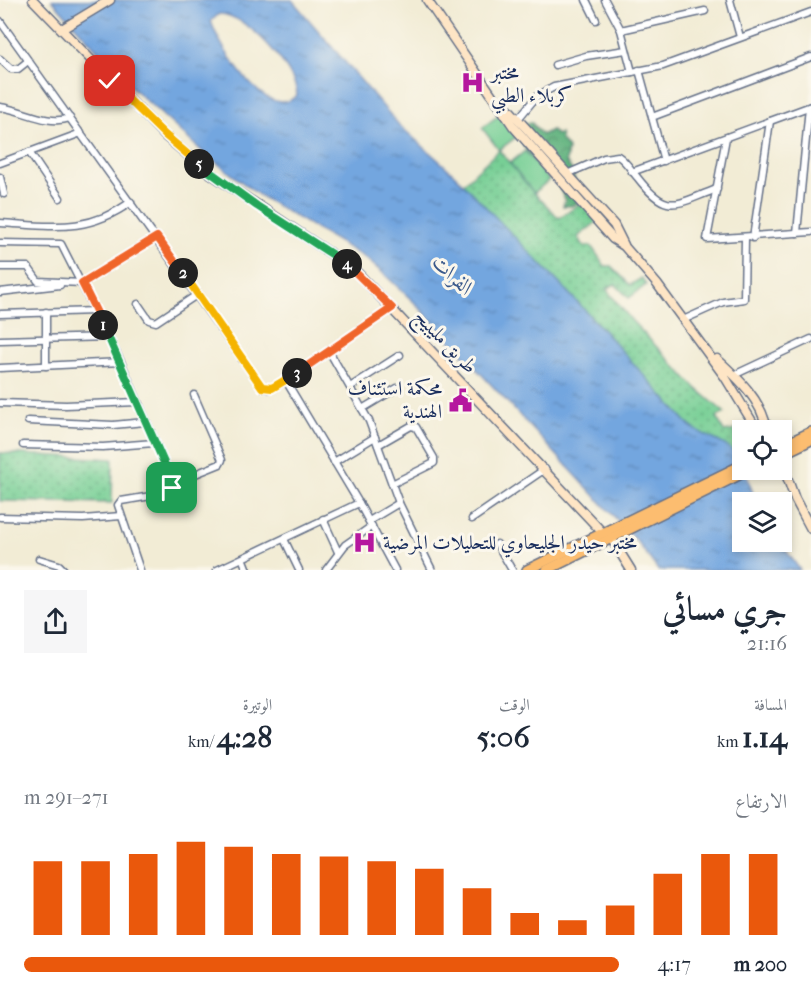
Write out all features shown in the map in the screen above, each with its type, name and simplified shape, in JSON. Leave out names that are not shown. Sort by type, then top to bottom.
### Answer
[{"type":"main road","points":[[792,441],[811,432]]},
{"type":"main road","points":[[792,449],[811,440]]},
{"type":"main road","points":[[547,570],[732,470]]},
{"type":"main road","points":[[621,529],[732,478]]},
{"type":"main road","points":[[527,570],[607,536]]},
{"type":"street","name":"طريق مليبيج","points":[[33,0],[66,26],[165,135],[211,174],[354,269],[607,536],[631,570]]},
{"type":"street","points":[[66,26],[110,0]]},
{"type":"street","points":[[427,0],[513,126],[613,239],[624,246]]},
{"type":"street","points":[[586,0],[596,20]]},
{"type":"street","points":[[607,0],[621,30],[632,72]]},
{"type":"street","points":[[730,0],[740,37]]},
{"type":"street","points":[[621,30],[705,11]]},
{"type":"street","points":[[518,119],[537,96],[554,87],[663,66],[811,12]]},
{"type":"street","points":[[0,21],[198,294],[262,387],[269,389],[286,381],[392,308]]},
{"type":"street","points":[[555,65],[586,56],[626,50]]},
{"type":"street","points":[[652,117],[811,57]]},
{"type":"street","points":[[0,59],[10,69],[18,69],[28,61]]},
{"type":"street","points":[[639,70],[664,161]]},
{"type":"street","points":[[488,87],[614,225],[624,246],[698,340],[725,377],[751,420]]},
{"type":"street","points":[[632,172],[810,106],[797,233]]},
{"type":"street","points":[[0,107],[21,110],[56,122],[70,118]]},
{"type":"street","points":[[753,237],[770,121]]},
{"type":"street","points":[[0,163],[81,133]]},
{"type":"street","points":[[726,138],[708,239],[811,232]]},
{"type":"street","points":[[29,152],[60,198]]},
{"type":"street","points":[[567,174],[604,158],[618,156],[653,197],[663,204],[674,204],[717,189]]},
{"type":"street","points":[[0,177],[4,194]]},
{"type":"street","points":[[0,223],[77,227],[112,216],[131,202]]},
{"type":"street","points":[[0,267],[28,267],[38,281],[82,283],[157,237]]},
{"type":"street","points":[[683,320],[723,302],[744,299],[745,238]]},
{"type":"street","points":[[0,243],[61,244],[122,362],[145,422],[173,483]]},
{"type":"street","points":[[0,292],[55,288],[64,283]]},
{"type":"street","points":[[138,304],[149,320],[156,322],[198,294]]},
{"type":"street","points":[[0,314],[96,311]]},
{"type":"street","points":[[46,312],[46,366]]},
{"type":"street","points":[[0,340],[109,337]]},
{"type":"street","points":[[736,374],[811,339]]},
{"type":"street","points":[[698,340],[736,374],[763,420]]},
{"type":"street","points":[[329,351],[375,437],[399,503],[432,570]]},
{"type":"street","points":[[350,387],[400,355]]},
{"type":"street","points":[[0,368],[122,362]]},
{"type":"street","points":[[286,381],[359,503],[395,570]]},
{"type":"street","points":[[362,410],[397,388]]},
{"type":"street","points":[[140,570],[118,505],[121,501],[169,493],[173,483],[220,464],[222,459],[194,395]]},
{"type":"street","points":[[0,404],[66,405],[137,402]]},
{"type":"street","points":[[28,422],[113,425],[145,422]]},
{"type":"street","points":[[378,445],[411,426],[416,427],[434,458],[434,463],[392,484]]},
{"type":"street","points":[[334,462],[375,437]]},
{"type":"street","points":[[23,445],[102,447],[154,443]]},
{"type":"street","points":[[472,519],[545,469]]},
{"type":"street","points":[[789,480],[811,529]]},
{"type":"street","points":[[217,570],[243,560],[359,503]]},
{"type":"street","points":[[326,570],[338,552],[370,523],[399,503]]},
{"type":"street","points":[[800,508],[811,510]]},
{"type":"street","points":[[0,517],[83,519],[121,516]]},
{"type":"street","points":[[323,519],[338,552]]},
{"type":"street","points":[[284,539],[299,570]]},
{"type":"street","points":[[497,544],[512,570]]},
{"type":"street","points":[[39,559],[59,565],[64,570]]},
{"type":"street","points":[[243,560],[247,570]]},
{"type":"green space","points":[[499,115],[516,137],[499,150],[482,128]]},
{"type":"green space","points":[[518,123],[532,123],[542,135],[551,130],[557,135],[560,133],[561,140],[568,149],[566,162],[572,170],[580,201],[572,206],[563,206],[565,200],[554,175],[543,170],[524,147]]},
{"type":"green space","points":[[499,150],[534,193],[559,218],[583,202],[599,220],[578,237],[584,246],[591,246],[605,266],[611,266],[630,285],[642,278],[646,285],[629,298],[615,284],[606,289],[632,321],[696,388],[725,413],[717,417],[724,432],[732,431],[732,455],[718,441],[704,437],[690,426],[581,306],[463,184]]},
{"type":"green space","points":[[525,151],[549,180],[534,193],[510,163]]},
{"type":"green space","points":[[0,453],[113,459],[112,503],[0,501]]},
{"type":"water","name":"الفرات","points":[[52,0],[292,0],[399,125],[455,175],[581,306],[690,426],[732,451],[732,480],[748,480],[752,492],[732,492],[732,552],[787,552],[800,570],[658,570],[636,540],[415,303],[384,274],[364,257],[260,196],[204,153],[126,82]],"holes":[[[219,14],[230,16],[256,33],[279,58],[295,84],[297,95],[285,102],[272,100],[259,92],[246,79],[223,47],[211,21]]]},
{"type":"place","name":"مختبر كربلاء الطبي","points":[[473,83]]},
{"type":"place","name":"محكمة استئناف الهندية","points":[[460,400]]},
{"type":"place","name":"مختبر حيدر الجليحاوي للتحليلات المرضية","points":[[365,542]]},
{"type":"route","points":[[110,81],[165,135],[211,174],[354,269],[392,308],[286,381],[265,389],[157,237],[91,280],[82,283],[122,362],[145,422],[173,483],[172,488]]}]
